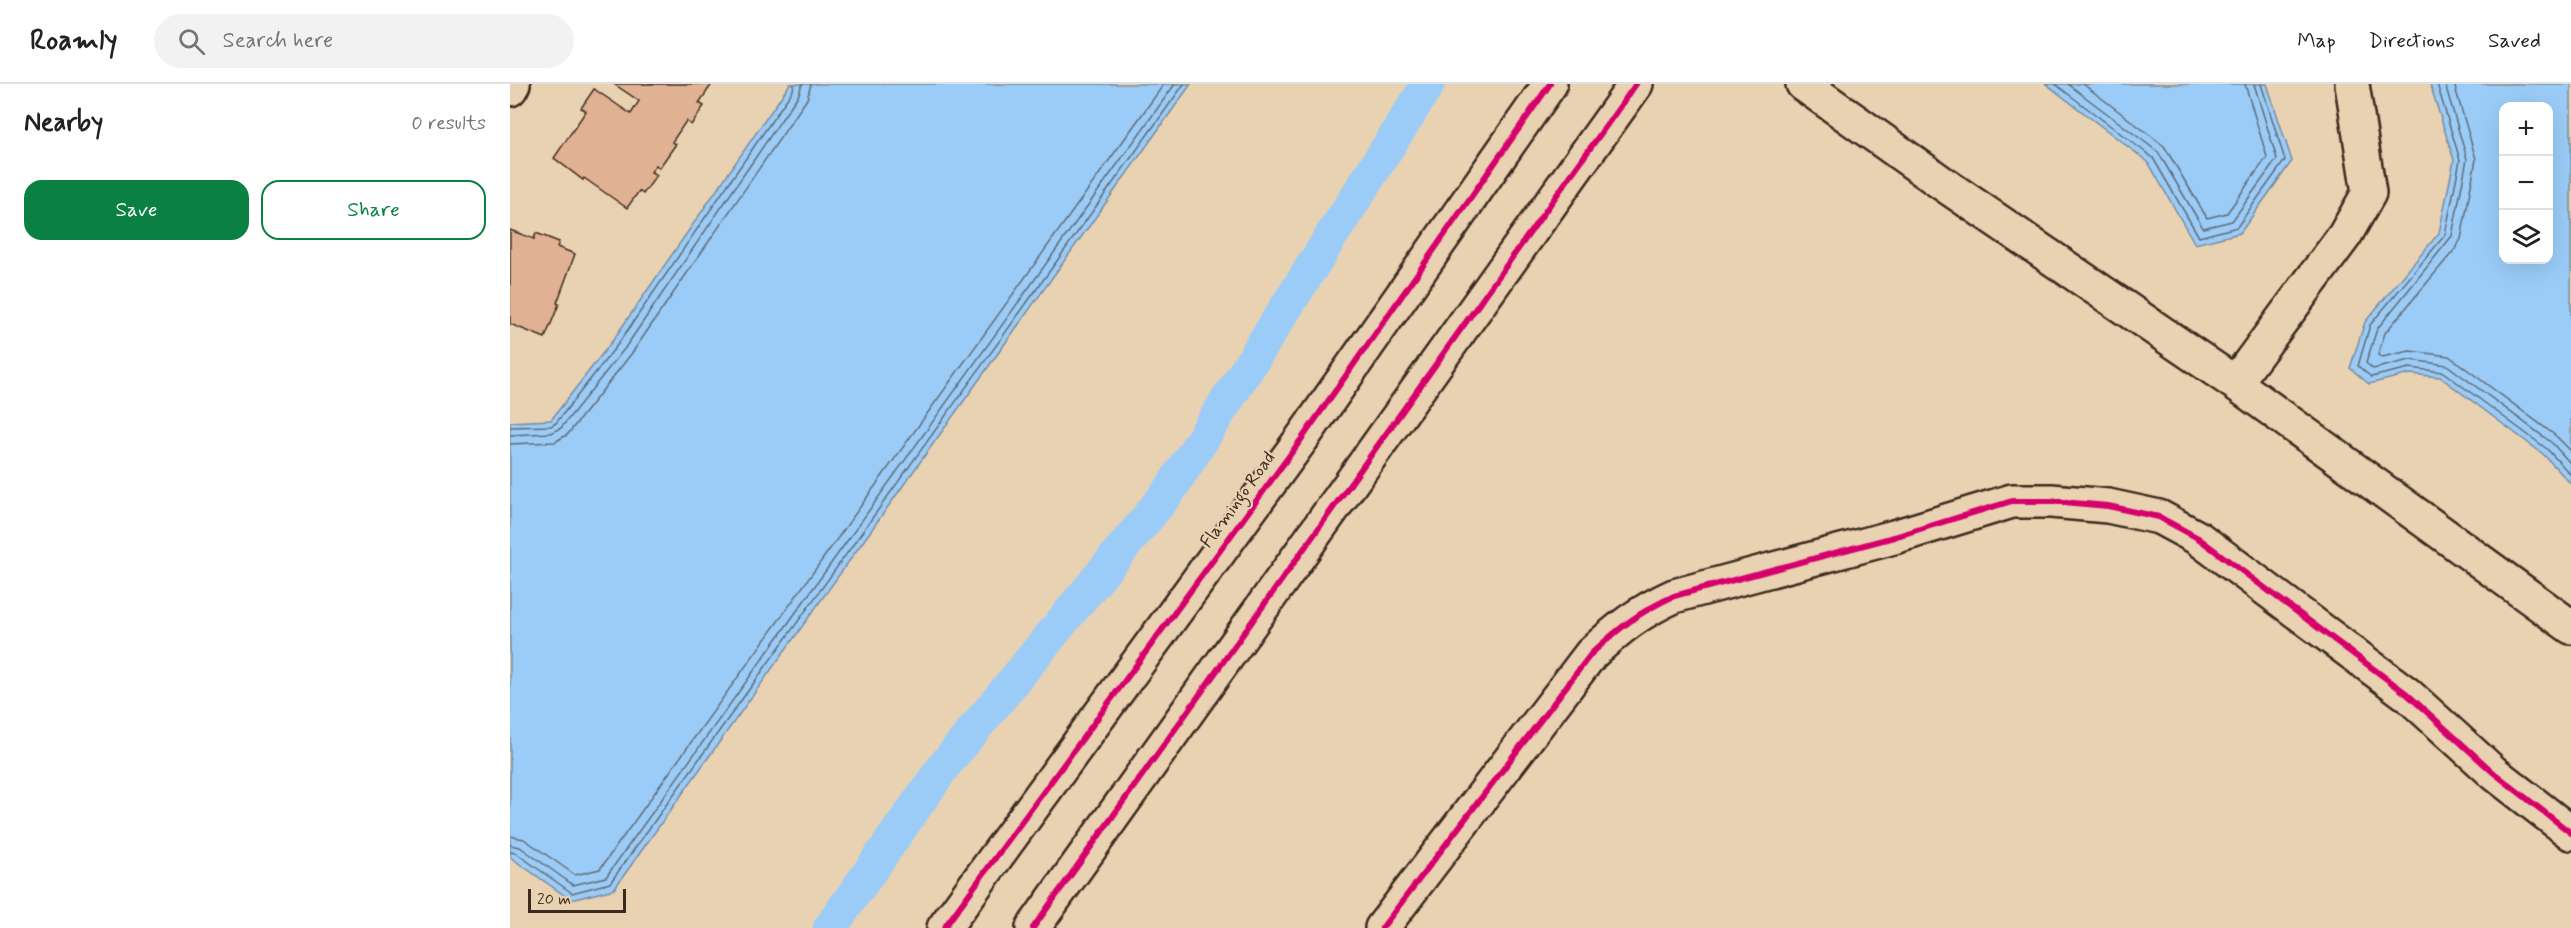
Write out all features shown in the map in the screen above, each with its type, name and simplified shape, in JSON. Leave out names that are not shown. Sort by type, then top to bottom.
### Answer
[{"type":"main road","points":[[510,89],[513,84]]},
{"type":"main road","name":"Flamingo Road","points":[[944,928],[1303,437],[1550,84]]},
{"type":"main road","points":[[1033,928],[1636,84]]},
{"type":"main road","points":[[1803,84],[1942,183],[2235,383],[2571,627]]},
{"type":"main road","points":[[2235,383],[2345,236],[2368,193],[2352,84]]},
{"type":"main road","points":[[1382,928],[1591,654],[1618,629],[1644,610],[1674,596],[1894,537],[2013,501],[2051,501],[2108,506],[2159,517],[2198,538],[2407,694],[2494,773],[2571,833]]},
{"type":"water","points":[[790,84],[1191,84],[614,889],[571,900],[510,857],[510,422],[551,420],[613,340]]},
{"type":"water","points":[[2046,84],[2267,84],[2292,161],[2240,233],[2195,244],[2148,162]]},
{"type":"water","points":[[2430,84],[2571,84],[2571,484],[2543,454],[2440,377],[2410,374],[2369,384],[2350,368],[2365,322],[2439,233],[2454,160]]},
{"type":"building","points":[[614,84],[712,84],[699,103],[704,106],[691,125],[686,121],[672,142],[676,144],[659,168],[656,165],[651,172],[657,175],[643,194],[639,191],[627,208],[554,158],[586,111],[581,108],[594,89],[631,114],[639,101]]},
{"type":"building","points":[[510,230],[534,239],[536,233],[559,242],[557,247],[575,254],[545,338],[510,324]]},
{"type":"waterway","points":[[830,928],[944,766],[1170,490],[1428,84]]},
{"type":"cycle path","points":[[944,928],[1303,437],[1550,84]]},
{"type":"cycle path","points":[[1033,928],[1636,84]]},
{"type":"cycle path","points":[[1382,928],[1591,654],[1620,628],[1674,596],[1894,537],[2012,501],[2051,501],[2108,506],[2159,517],[2198,538],[2407,694],[2494,773],[2571,833]]}]
